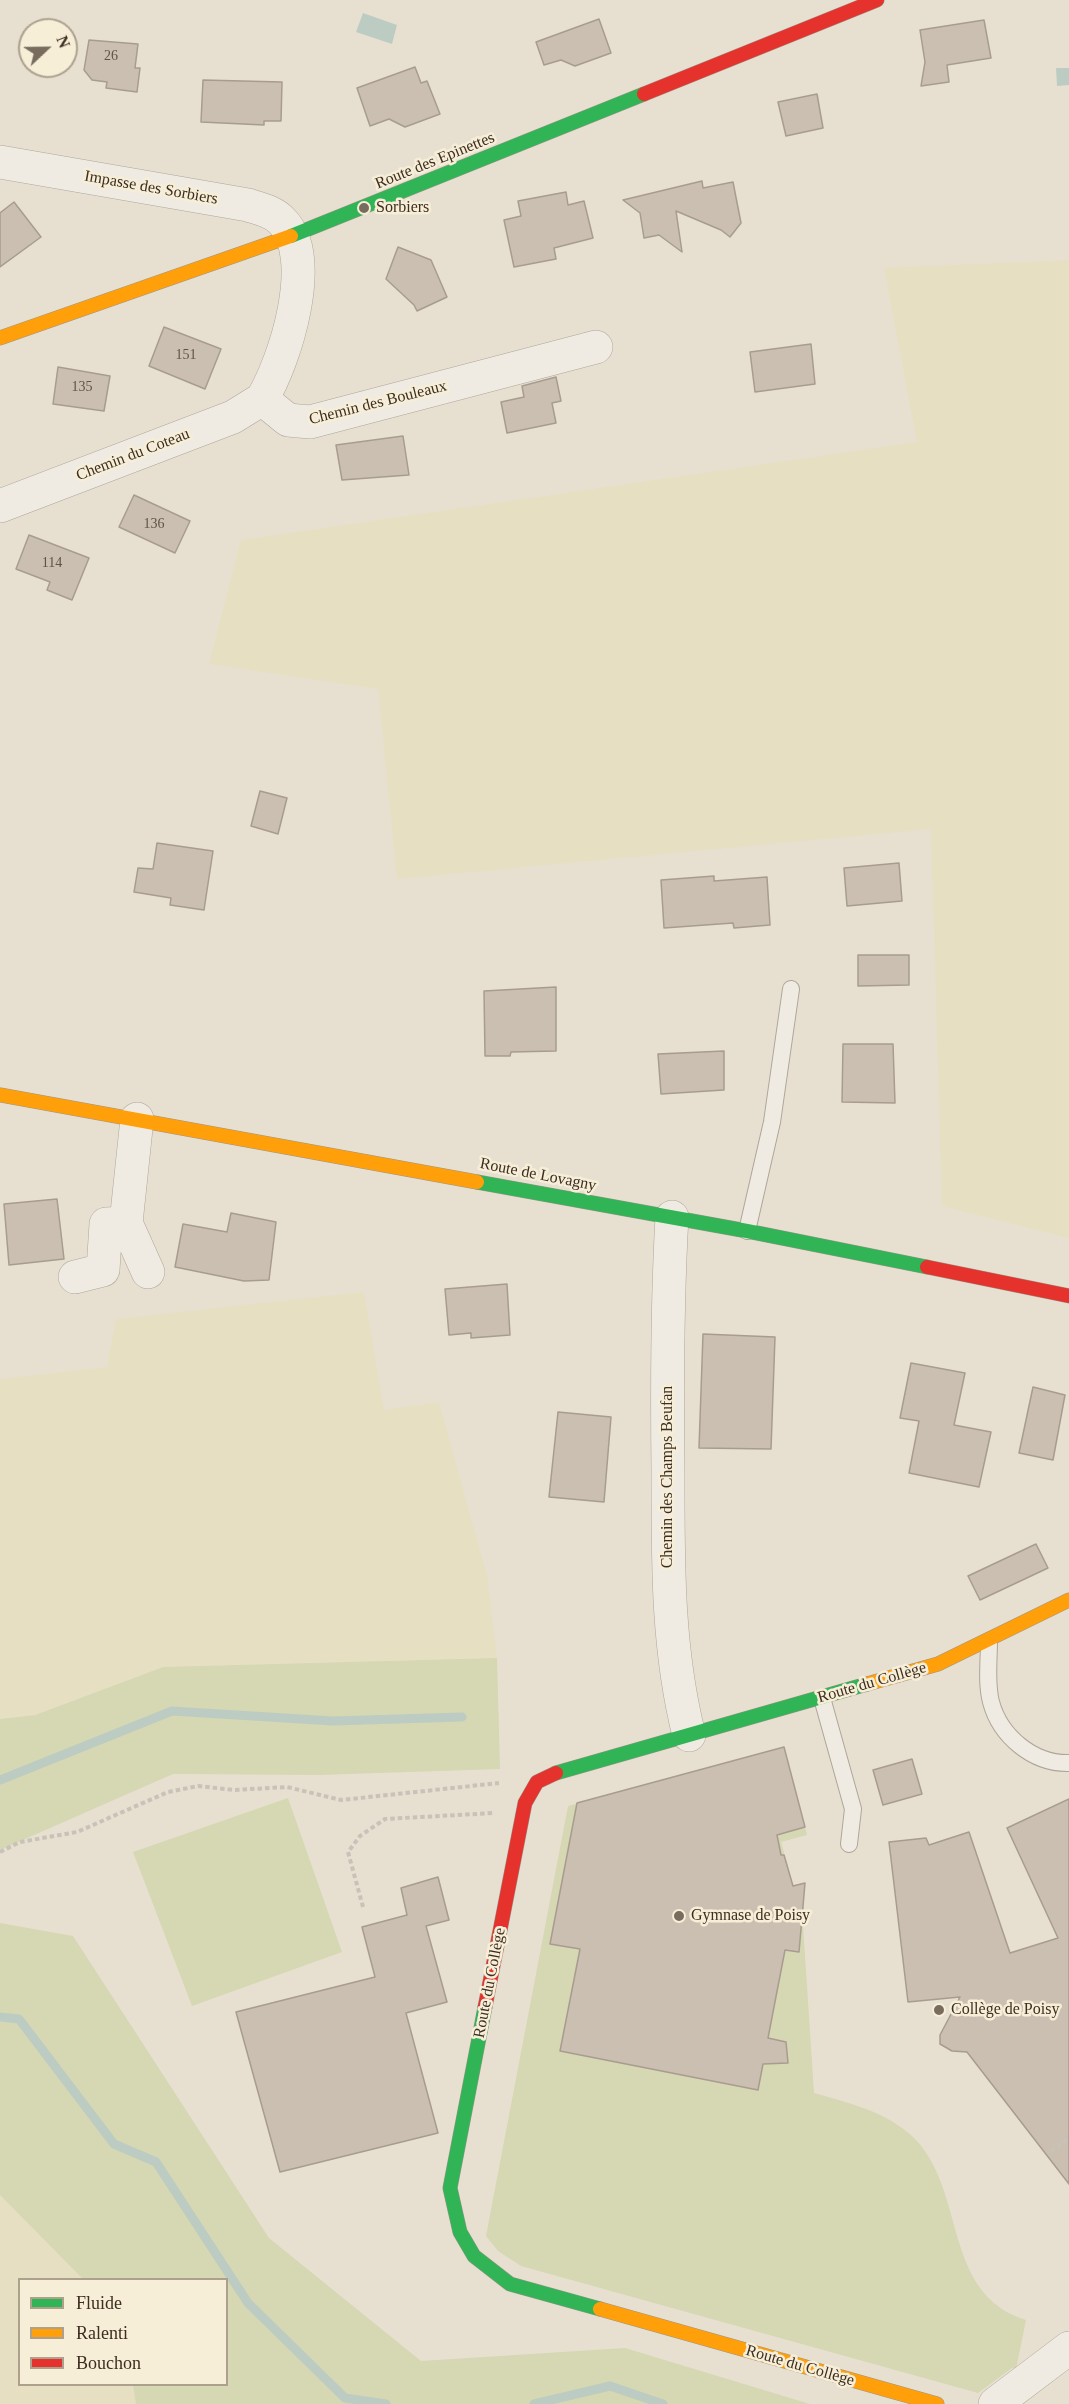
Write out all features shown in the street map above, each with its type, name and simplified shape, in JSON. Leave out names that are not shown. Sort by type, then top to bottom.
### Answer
[{"type":"street","name":"Route des Epinettes","points":[[0,338],[292,236],[877,0]]},
{"type":"street","name":"Impasse des Sorbiers","points":[[0,162],[248,205],[274,215],[292,236]]},
{"type":"street","points":[[262,399],[277,370],[297,295],[298,263],[292,236]]},
{"type":"street","name":"Chemin des Bouleaux","points":[[262,399],[288,420],[310,422],[596,347]]},
{"type":"street","name":"Chemin du Coteau","points":[[0,506],[233,417],[262,399]]},
{"type":"street","name":"Route de Lovagny","points":[[0,1095],[747,1231],[1069,1296]]},
{"type":"street","points":[[137,1119],[126,1223],[148,1272]]},
{"type":"street","name":"Chemin des Champs Beufan","points":[[672,1217],[668,1296],[668,1606],[676,1678],[689,1735]]},
{"type":"street","points":[[75,1277],[103,1270],[106,1224],[126,1223]]},
{"type":"street","name":"Route du Collège","points":[[937,2404],[510,2284],[482,2266],[471,2253],[455,2222],[450,2188],[524,1811],[532,1788],[543,1778],[562,1770],[938,1664],[1069,1600]]},
{"type":"street","points":[[995,2404],[1069,2348]]},
{"type":"lane","points":[[747,1231],[772,1122],[791,989]]},
{"type":"lane","points":[[989,1641],[990,1700],[1004,1730],[1027,1752],[1044,1759],[1069,1763]]},
{"type":"lane","points":[[822,1698],[853,1809],[849,1844]]},
{"type":"path","points":[[0,1852],[20,1842],[67,1835],[168,1792],[198,1786],[234,1790],[288,1787],[341,1800],[481,1787],[512,1780],[532,1788]]},
{"type":"path","points":[[363,1907],[348,1852],[360,1836],[385,1819],[524,1811]]},
{"type":"path","points":[[1051,2151],[1069,2138]]},
{"type":"shaded area","points":[[363,13],[397,25],[392,44],[356,32]]},
{"type":"shaded area","points":[[1056,68],[1069,68],[1069,85],[1057,86]]},
{"type":"shaded area","points":[[1069,260],[1069,1238],[942,1206],[931,829],[397,879],[378,689],[209,664],[241,540],[917,442],[884,268]]},
{"type":"shaded area","points":[[364,1292],[384,1410],[439,1402],[487,1576],[497,1658],[163,1667],[35,1715],[0,1719],[0,1379],[107,1367],[116,1319]]},
{"type":"shaded area","points":[[0,2195],[82,2278],[18,2278],[18,2386],[133,2386],[136,2404],[0,2404]]},
{"type":"green space","points":[[497,1658],[500,1769],[319,1775],[173,1774],[0,1850],[0,1719],[35,1715],[163,1667]]},
{"type":"green space","points":[[784,1747],[807,1835],[781,1842],[793,1885],[805,1883],[803,1925],[814,2093],[879,2114],[913,2137],[930,2159],[941,2184],[967,2264],[980,2288],[999,2307],[1026,2320],[1016,2369],[1012,2368],[978,2393],[521,2266],[498,2251],[486,2236],[568,1806]]},
{"type":"green space","points":[[288,1798],[342,1952],[192,2006],[133,1852]]},
{"type":"green space","points":[[0,1923],[73,1936],[269,2238],[421,2361],[625,2348],[810,2404],[136,2404],[133,2386],[228,2386],[228,2278],[82,2278],[0,2195]]},
{"type":"building","points":[[599,19],[611,53],[575,66],[561,60],[544,65],[536,42]]},
{"type":"building","points":[[984,20],[991,58],[947,65],[949,82],[921,86],[925,62],[920,30]]},
{"type":"building","points":[[89,40],[138,44],[135,68],[140,68],[137,92],[106,88],[107,82],[92,80],[84,70]]},
{"type":"building","points":[[415,67],[421,83],[427,81],[440,114],[405,127],[389,119],[370,126],[357,88]]},
{"type":"building","points":[[203,80],[282,82],[281,121],[264,121],[264,125],[201,122]]},
{"type":"building","points":[[817,94],[823,128],[786,136],[778,102]]},
{"type":"building","points":[[702,181],[703,188],[733,182],[741,223],[730,237],[721,230],[676,211],[682,252],[659,235],[644,238],[640,213],[623,200]]},
{"type":"building","points":[[566,192],[568,205],[584,201],[593,238],[554,248],[556,259],[514,267],[504,220],[521,216],[518,201]]},
{"type":"building","points":[[14,202],[41,237],[0,267],[0,213]]},
{"type":"building","points":[[398,247],[431,260],[447,297],[417,311],[414,305],[386,279]]},
{"type":"building","points":[[164,327],[221,349],[205,389],[149,366]]},
{"type":"building","points":[[811,344],[815,384],[755,392],[750,352]]},
{"type":"building","points":[[58,367],[110,376],[104,411],[53,404]]},
{"type":"building","points":[[556,377],[561,401],[552,403],[556,423],[507,433],[501,402],[524,397],[522,386]]},
{"type":"building","points":[[403,436],[409,475],[342,480],[336,445]]},
{"type":"building","points":[[134,495],[190,521],[175,553],[119,527]]},
{"type":"building","points":[[29,535],[89,558],[72,600],[47,590],[50,582],[16,569]]},
{"type":"building","points":[[260,791],[287,798],[278,834],[251,826]]},
{"type":"building","points":[[157,843],[213,851],[204,910],[170,905],[171,898],[134,892],[138,868],[153,869]]},
{"type":"building","points":[[899,863],[902,901],[847,906],[844,868]]},
{"type":"building","points":[[714,876],[714,881],[767,877],[770,925],[734,928],[733,923],[664,928],[661,880]]},
{"type":"building","points":[[858,955],[909,955],[909,985],[858,986]]},
{"type":"building","points":[[556,987],[556,1051],[511,1052],[510,1056],[485,1056],[484,991]]},
{"type":"building","points":[[843,1044],[893,1044],[895,1103],[842,1102]]},
{"type":"building","points":[[724,1051],[724,1090],[661,1094],[658,1054]]},
{"type":"building","points":[[57,1199],[64,1259],[9,1265],[4,1204]]},
{"type":"building","points":[[231,1213],[276,1222],[269,1280],[244,1281],[175,1267],[183,1224],[227,1232]]},
{"type":"building","points":[[507,1284],[510,1335],[471,1338],[471,1333],[449,1335],[445,1289]]},
{"type":"building","points":[[703,1334],[775,1337],[771,1449],[699,1448]]},
{"type":"building","points":[[911,1363],[965,1373],[954,1425],[991,1432],[979,1487],[909,1473],[919,1421],[900,1418]]},
{"type":"building","points":[[1033,1387],[1065,1395],[1053,1460],[1019,1453]]},
{"type":"building","points":[[558,1412],[611,1417],[604,1502],[549,1497]]},
{"type":"building","points":[[1036,1544],[1048,1568],[980,1600],[968,1576]]},
{"type":"building","name":"Gymnase de Poisy","points":[[784,1747],[805,1827],[777,1835],[781,1855],[784,1855],[793,1886],[805,1883],[799,1952],[785,1950],[768,2038],[786,2042],[788,2063],[763,2064],[758,2090],[560,2051],[580,1949],[550,1944],[577,1803]]},
{"type":"building","points":[[912,1759],[922,1794],[883,1805],[873,1770]]},
{"type":"building","points":[[1069,1799],[1069,2184],[967,2052],[952,2051],[940,2044],[940,2035],[960,1997],[908,2002],[889,1842],[926,1838],[929,1845],[969,1832],[1010,1953],[1058,1938],[1007,1828]]},
{"type":"building","points":[[438,1877],[449,1920],[426,1926],[447,2002],[406,2013],[438,2133],[280,2172],[236,2012],[375,1977],[362,1927],[407,1915],[401,1888]]},
{"type":"waterway","points":[[0,1780],[172,1711],[333,1721],[462,1717]]},
{"type":"waterway","points":[[0,2017],[19,2019],[114,2144],[156,2162],[248,2303],[345,2398],[386,2404]]},
{"type":"waterway","points":[[534,2404],[610,2386],[663,2404]]},
{"type":"traffic: fast","points":[[291,236],[644,94]]},
{"type":"traffic: fast","points":[[477,1182],[747,1231],[927,1267]]},
{"type":"traffic: fast","points":[[556,1773],[867,1684]]},
{"type":"traffic: fast","points":[[485,2007],[450,2188],[460,2232],[474,2256],[510,2284],[600,2309]]},
{"type":"traffic: slow","points":[[0,338],[291,236]]},
{"type":"traffic: slow","points":[[0,1095],[477,1182]]},
{"type":"traffic: slow","points":[[867,1684],[938,1664],[1069,1600]]},
{"type":"traffic: slow","points":[[600,2309],[937,2404]]},
{"type":"traffic: jam","points":[[644,94],[877,0]]},
{"type":"traffic: jam","points":[[927,1267],[1069,1296]]},
{"type":"traffic: jam","points":[[485,2007],[525,1803],[537,1782],[556,1773]]},
{"type":"place","name":"Sorbiers","points":[[364,208]]},
{"type":"place","name":"Gymnase de Poisy","points":[[679,1916]]},
{"type":"place","name":"Collège de Poisy","points":[[939,2010]]}]
